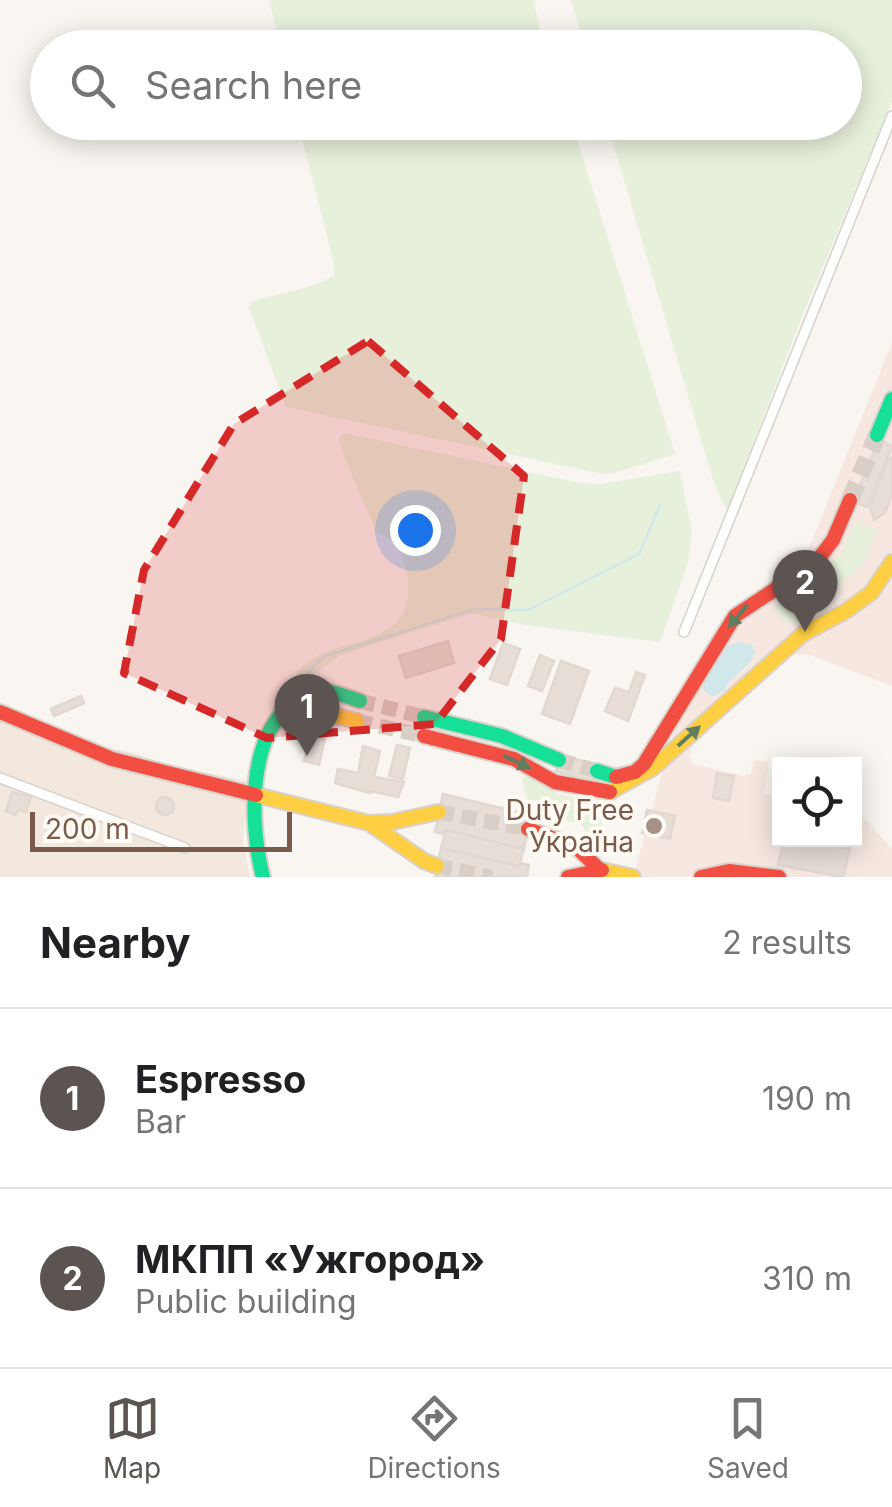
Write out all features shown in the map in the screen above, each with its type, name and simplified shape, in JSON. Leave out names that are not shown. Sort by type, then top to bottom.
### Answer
[{"type":"main road","points":[[877,435],[892,398]]},
{"type":"main road","points":[[613,785],[644,764],[735,616],[750,602],[804,572],[827,551],[850,500]]},
{"type":"main road","points":[[424,736],[514,759],[555,782],[613,785],[653,768],[803,634],[871,593],[892,562]]},
{"type":"main road","points":[[262,874],[255,845],[256,795],[272,722],[314,692],[360,701]]},
{"type":"main road","points":[[295,704],[357,721]]},
{"type":"main road","points":[[0,713],[112,759],[369,823],[439,812]]},
{"type":"main road","points":[[424,718],[502,736],[559,760]]},
{"type":"main road","points":[[596,772],[613,785]]},
{"type":"main road","points":[[369,823],[424,862],[437,866]]},
{"type":"main road","points":[[528,829],[573,844],[600,869]]},
{"type":"main road","points":[[568,877],[600,869],[633,877]]},
{"type":"main road","points":[[701,877],[729,870],[779,877]]},
{"type":"street","points":[[684,632],[892,116]]},
{"type":"street","points":[[0,778],[185,848]]},
{"type":"highlighted area","points":[[368,341],[524,476],[501,639],[435,724],[267,738],[124,673],[144,570],[234,424]]},
{"type":"shaded area","points":[[892,342],[892,686],[810,655],[794,654],[693,746],[689,757],[692,764],[744,776],[751,774],[755,760],[769,762],[764,793],[772,796],[772,847],[862,847],[862,816],[892,848],[892,877],[633,877],[687,684],[731,609],[806,556]]},
{"type":"shaded area","points":[[0,705],[94,745],[135,753],[162,764],[249,781],[243,840],[250,877],[0,877]]},
{"type":"green space","points":[[269,0],[533,0],[540,30],[277,30]]},
{"type":"green space","points":[[571,0],[892,0],[892,101],[801,319],[727,511],[714,483],[612,140],[862,140],[862,30],[580,30]]},
{"type":"green space","points":[[302,140],[577,140],[675,454],[603,474],[286,407],[249,307],[251,302],[315,285],[334,275]]},
{"type":"green space","points":[[344,433],[580,483],[602,484],[680,471],[692,533],[688,562],[660,642],[525,625],[472,613],[341,655],[316,673],[304,690],[288,696],[294,679],[313,658],[381,633],[393,625],[406,605],[408,579],[402,554],[397,542],[376,532],[342,451],[339,439]]},
{"type":"green space","points":[[856,522],[878,530],[863,564],[799,623],[781,621],[776,609],[780,595],[840,556]]},
{"type":"green space","points":[[528,776],[561,795],[610,801],[596,838],[587,835],[582,825],[561,819],[558,824],[531,815],[522,778]]},
{"type":"water","points":[[739,642],[753,646],[752,658],[725,690],[714,696],[707,694],[701,685],[727,647]]},
{"type":"building","points":[[879,439],[892,447],[867,507],[853,502]]},
{"type":"building","points":[[892,457],[892,495],[885,513],[874,520],[870,507]]},
{"type":"building","points":[[448,641],[454,663],[406,678],[399,656]]},
{"type":"building","points":[[503,643],[520,649],[507,685],[490,679]]},
{"type":"building","points":[[540,655],[554,661],[542,691],[528,686]]},
{"type":"building","points":[[561,661],[589,671],[570,724],[542,714]]},
{"type":"building","points":[[636,672],[645,675],[628,721],[605,711],[615,688],[629,692]]},
{"type":"building","points":[[81,696],[84,703],[54,716],[51,709]]},
{"type":"building","points":[[310,735],[325,738],[319,765],[304,761]]},
{"type":"building","points":[[397,745],[410,748],[403,779],[389,776]]},
{"type":"building","points":[[363,746],[380,751],[374,777],[404,782],[398,797],[335,783],[338,769],[358,773]]},
{"type":"building","points":[[561,754],[598,766],[593,783],[556,771]]},
{"type":"building","points":[[717,773],[734,776],[729,801],[713,798]]},
{"type":"building","points":[[12,792],[31,797],[26,812],[18,809],[16,815],[6,811]]},
{"type":"building","points":[[443,794],[531,815],[524,849],[446,830],[445,834],[435,832]]},
{"type":"building","points":[[165,797],[172,799],[172,813],[165,815],[158,813],[156,806],[158,799]]},
{"type":"building","points":[[647,810],[675,816],[670,839],[642,833]]},
{"type":"building","points":[[446,830],[524,849],[519,866],[441,848]]},
{"type":"building","points":[[782,847],[850,848],[843,877],[778,865]]},
{"type":"building","points":[[441,848],[529,865],[527,877],[435,877]]},
{"type":"waterway","points":[[300,687],[325,656],[475,609],[528,610],[639,554],[660,505]]},
{"type":"tunnel","points":[[850,500],[877,435]]},
{"type":"tunnel","points":[[360,701],[424,717]]},
{"type":"tunnel","points":[[357,721],[424,736]]},
{"type":"tunnel","points":[[559,760],[597,771]]},
{"type":"tunnel","points":[[439,812],[528,829]]},
{"type":"tunnel","points":[[437,866],[492,877]]},
{"type":"traffic: fast","points":[[877,435],[892,399]]},
{"type":"traffic: fast","points":[[263,877],[254,808],[267,737],[278,718],[311,693],[332,692],[360,701]]},
{"type":"traffic: fast","points":[[424,717],[502,736],[559,760]]},
{"type":"traffic: fast","points":[[597,771],[616,777]]},
{"type":"traffic: slow","points":[[610,792],[653,768],[803,634],[871,593],[892,562]]},
{"type":"traffic: slow","points":[[300,702],[316,711],[357,721]]},
{"type":"traffic: slow","points":[[256,795],[369,823],[439,812]]},
{"type":"traffic: slow","points":[[369,823],[437,866]]},
{"type":"traffic: slow","points":[[602,870],[633,877]]},
{"type":"traffic: jam","points":[[616,777],[635,772],[644,764],[735,616],[816,562],[833,540],[850,500]]},
{"type":"traffic: jam","points":[[0,712],[112,759],[256,795]]},
{"type":"traffic: jam","points":[[424,736],[514,759],[555,782],[610,792]]},
{"type":"traffic: jam","points":[[528,829],[576,847],[598,868]]},
{"type":"traffic: jam","points":[[568,877],[602,870]]},
{"type":"traffic: jam","points":[[701,877],[729,871],[779,877]]},
{"type":"place","name":"МКПП «Ужгород»","points":[[805,632]]},
{"type":"place","name":"Espresso","points":[[307,756]]},
{"type":"place","name":"Duty Free Україна","points":[[654,826]]}]
